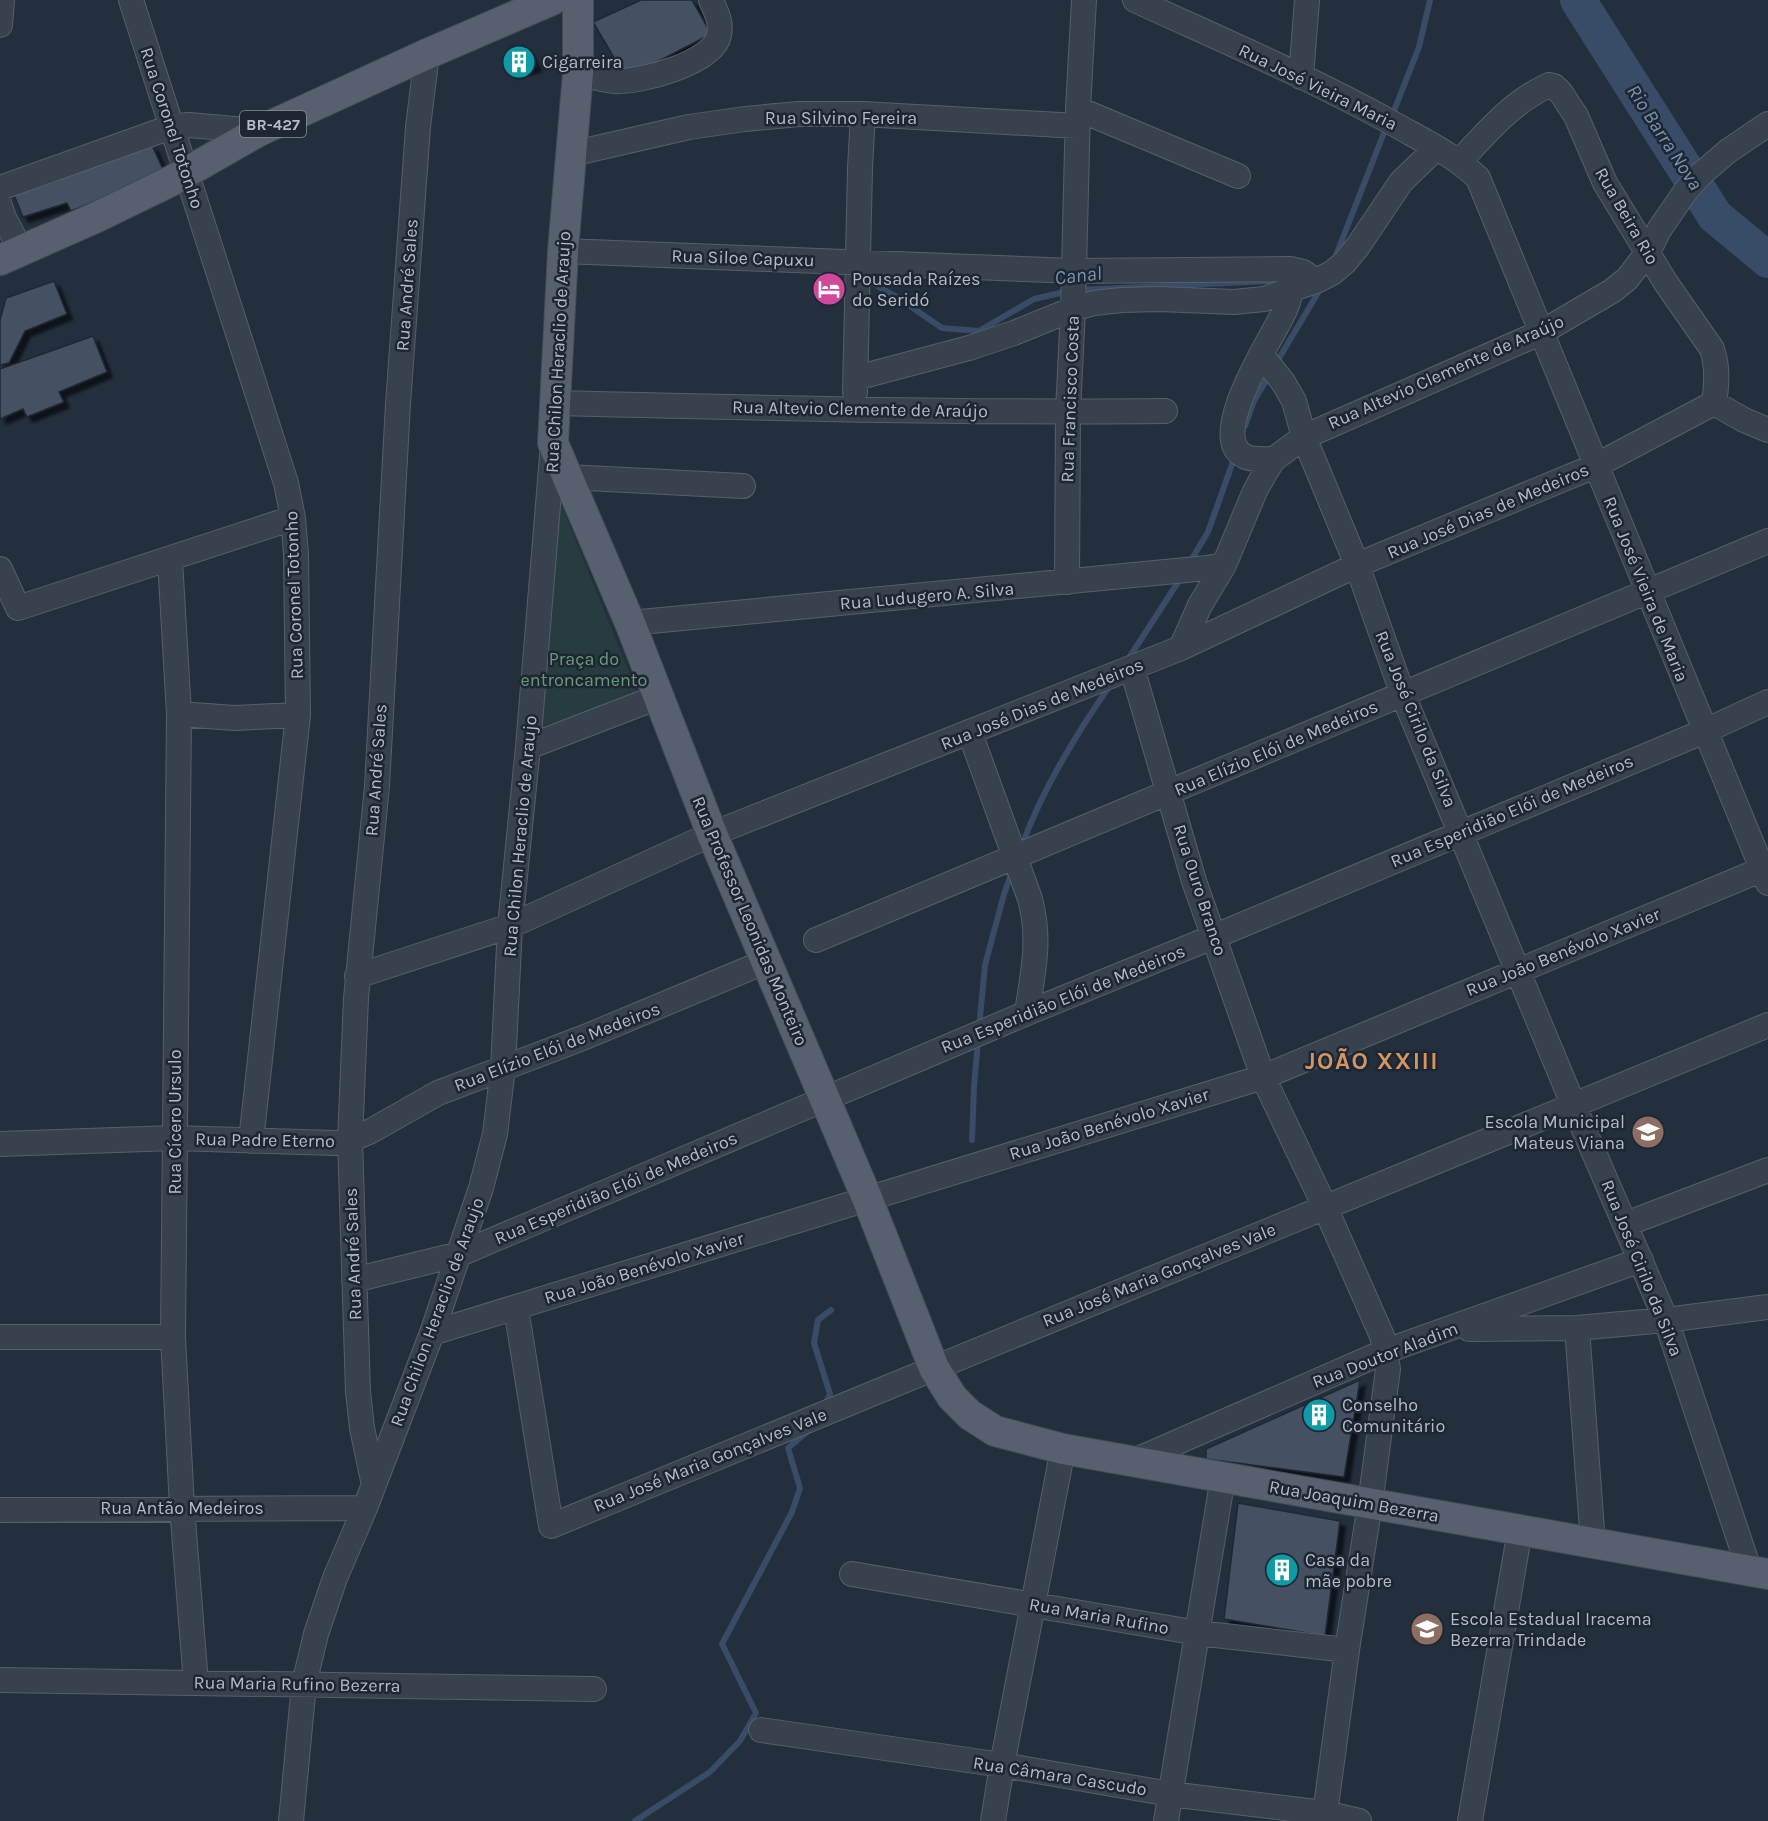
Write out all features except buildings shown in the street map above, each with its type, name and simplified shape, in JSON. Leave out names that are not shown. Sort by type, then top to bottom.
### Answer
[{"type":"main road","name":"BR-427","points":[[10,255],[97,217],[186,174],[259,131],[552,0]]},
{"type":"main road","name":"Rua Chilon Heraclio de Araujo","points":[[553,443],[563,251],[578,73],[578,0]]},
{"type":"main road","name":"Rua Professor Leonidas Monteiro","points":[[553,443],[630,624],[712,834],[867,1198],[934,1368],[952,1397]]},
{"type":"main road","name":"Rua Joaquim Bezerra","points":[[952,1397],[970,1415],[995,1431],[1064,1449],[1759,1573]]},
{"type":"street","points":[[0,25],[2,0]]},
{"type":"street","name":"Rua Coronel Totonho","points":[[131,0],[286,483],[293,518],[296,554],[298,715],[251,1141]]},
{"type":"street","points":[[578,73],[615,81],[646,79],[682,66],[709,51],[719,37],[720,22],[711,0]]},
{"type":"street","name":"Rua Francisco Costa","points":[[1067,582],[1068,412],[1084,0]]},
{"type":"street","name":"Rua José Vieira Maria","points":[[1135,0],[1301,77],[1436,147],[1460,161],[1478,178],[1485,193]]},
{"type":"street","points":[[1301,77],[1308,0]]},
{"type":"street","name":"Rua André Sales","points":[[374,1485],[362,1428],[358,1392],[350,1140],[357,976],[377,786],[398,404],[418,127],[427,54]]},
{"type":"street","name":"Rua Beira Rio","points":[[1460,161],[1502,116],[1530,94],[1549,85],[1562,93],[1576,116],[1605,183],[1666,283],[1712,349],[1716,362],[1717,385],[1714,403]]},
{"type":"street","name":"Rua Silvino Fereira","points":[[571,154],[689,127],[799,114],[1078,118],[1238,176]]},
{"type":"street","points":[[854,410],[863,114]]},
{"type":"street","name":"Rua Altevio Clemente de Araújo","points":[[1274,459],[1304,436],[1542,333],[1612,291],[1627,279],[1648,252],[1659,230],[1685,192],[1700,175],[1728,151],[1768,124]]},
{"type":"street","points":[[0,188],[171,127],[189,125],[259,131]]},
{"type":"street","points":[[856,378],[969,348],[1094,303],[1159,299],[1234,302],[1264,299],[1316,281],[1332,273],[1345,262],[1401,182],[1436,147]]},
{"type":"street","name":"Rua José Vieira de Maria","points":[[1485,193],[1595,466],[1766,874]]},
{"type":"street","points":[[0,206],[10,255]]},
{"type":"street","name":"Rua Siloe Capuxu","points":[[563,251],[1074,271],[1290,269],[1303,272],[1316,281]]},
{"type":"street","points":[[1180,648],[1200,605],[1224,565],[1255,491],[1274,459],[1247,458],[1234,444],[1232,421],[1240,399],[1285,311],[1291,290]]},
{"type":"street","name":"Rua José Cirilo da Silva","points":[[1262,356],[1294,401],[1304,436],[1357,566],[1403,695],[1519,969],[1573,1104],[1666,1320],[1759,1573]]},
{"type":"street","name":"Rua Altevio Clemente de Araújo","points":[[554,403],[854,410],[1165,411]]},
{"type":"street","points":[[1714,403],[1768,430]]},
{"type":"street","name":"Rua José Dias de Medeiros","points":[[357,976],[510,926],[712,834],[1180,648],[1357,566],[1595,466],[1714,403]]},
{"type":"street","name":"Rua Chilon Heraclio de Araujo","points":[[365,1508],[460,1254],[495,1134],[502,1068],[510,926],[528,747],[553,443]]},
{"type":"street","points":[[568,477],[743,486]]},
{"type":"street","points":[[0,569],[18,608],[293,518]]},
{"type":"street","name":"Rua Elízio Elói de Medeiros","points":[[816,939],[1768,541]]},
{"type":"street","name":"Rua Cícero Ursulo","points":[[170,560],[179,714],[173,1337],[182,1507],[196,1683]]},
{"type":"street","name":"Rua Ludugero A. Silva","points":[[630,624],[1224,565]]},
{"type":"street","name":"Rua Ouro Branco","points":[[1132,668],[1170,792],[1183,845],[1263,1077],[1325,1207],[1382,1336],[1386,1351],[1388,1369],[1325,1817]]},
{"type":"street","points":[[528,747],[658,697]]},
{"type":"street","name":"Rua Esperidião Elói de Medeiros","points":[[354,1280],[460,1254],[1027,1012],[1213,937],[1768,702]]},
{"type":"street","points":[[179,714],[234,718],[298,715]]},
{"type":"street","points":[[970,733],[1036,920],[1037,942],[1027,1012]]},
{"type":"street","name":"Rua João Benévolo Xavier","points":[[432,1333],[1263,1077],[1519,969],[1766,874]]},
{"type":"street","name":"Rua Elízio Elói de Medeiros","points":[[350,1140],[438,1094],[650,1011],[767,961]]},
{"type":"street","name":"Rua José Maria Gonçalves Vale","points":[[516,1308],[551,1526],[1768,1025]]},
{"type":"street","name":"Rua Padre Eterno","points":[[0,1144],[174,1138],[335,1143],[350,1140]]},
{"type":"street","points":[[1626,1224],[1768,1170]]},
{"type":"street","name":"Rua Doutor Aladim","points":[[1134,1461],[1386,1351],[1641,1260]]},
{"type":"street","points":[[1452,1329],[1577,1328],[1768,1307]]},
{"type":"street","points":[[1577,1328],[1593,1543]]},
{"type":"street","points":[[0,1336],[173,1337]]},
{"type":"street","points":[[993,1821],[1064,1449]]},
{"type":"street","points":[[1166,1821],[1223,1477]]},
{"type":"street","name":"Rua Antão Medeiros","points":[[0,1510],[182,1507],[365,1508]]},
{"type":"street","points":[[291,1821],[304,1684],[316,1634],[335,1578],[365,1508]]},
{"type":"street","points":[[1470,1821],[1520,1530]]},
{"type":"street","name":"Rua Maria Rufino","points":[[852,1574],[1198,1633],[1347,1650]]},
{"type":"street","name":"Rua Maria Rufino Bezerra","points":[[0,1680],[594,1689]]},
{"type":"street","name":"Rua Câmara Cascudo","points":[[760,1730],[1359,1821]]},
{"type":"green space","name":"Praça do entroncamento","points":[[559,499],[638,694],[540,727]]},
{"type":"waterway","name":"Canal","points":[[1392,116],[1419,47],[1430,0]]},
{"type":"waterway","name":"Rio Barra Nova","points":[[1578,0],[1715,216],[1768,260]]},
{"type":"waterway","name":"Canal","points":[[1335,258],[1387,125]]},
{"type":"waterway","name":"Canal","points":[[863,278],[897,297],[942,328],[979,331],[1034,299],[1069,291]]},
{"type":"waterway","name":"Canal","points":[[1079,290],[1269,281]]},
{"type":"waterway","points":[[1275,365],[1322,286]]},
{"type":"waterway","points":[[1245,426],[1254,401],[1270,374]]},
{"type":"waterway","points":[[1190,562],[1208,532],[1236,453]]},
{"type":"waterway","points":[[1127,661],[1182,576]]},
{"type":"waterway","points":[[1022,845],[1061,762],[1111,684]]},
{"type":"waterway","points":[[979,1028],[985,965],[1012,872]]},
{"type":"waterway","points":[[972,1140],[978,1041]]},
{"type":"waterway","points":[[824,1406],[830,1394],[814,1343],[818,1320],[831,1310]]},
{"type":"waterway","points":[[635,1821],[710,1772],[740,1741],[756,1713],[722,1644],[792,1512],[800,1488],[788,1448],[807,1432]]},
{"type":"place","name":"Cigarreira","points":[[519,62]]},
{"type":"place","name":"Pousada Raízes do Seridó","points":[[829,289]]},
{"type":"place","name":"Escola Municipal Mateus Viana","points":[[1648,1132]]},
{"type":"place","name":"Conselho Comunitário","points":[[1319,1415]]},
{"type":"place","name":"Casa da mãe pobre","points":[[1282,1570]]},
{"type":"place","name":"Escola Estadual Iracema Bezerra Trindade","points":[[1427,1629]]},
{"type":"district","name":"JOÃO XXIII","points":[[1372,1061]]}]
